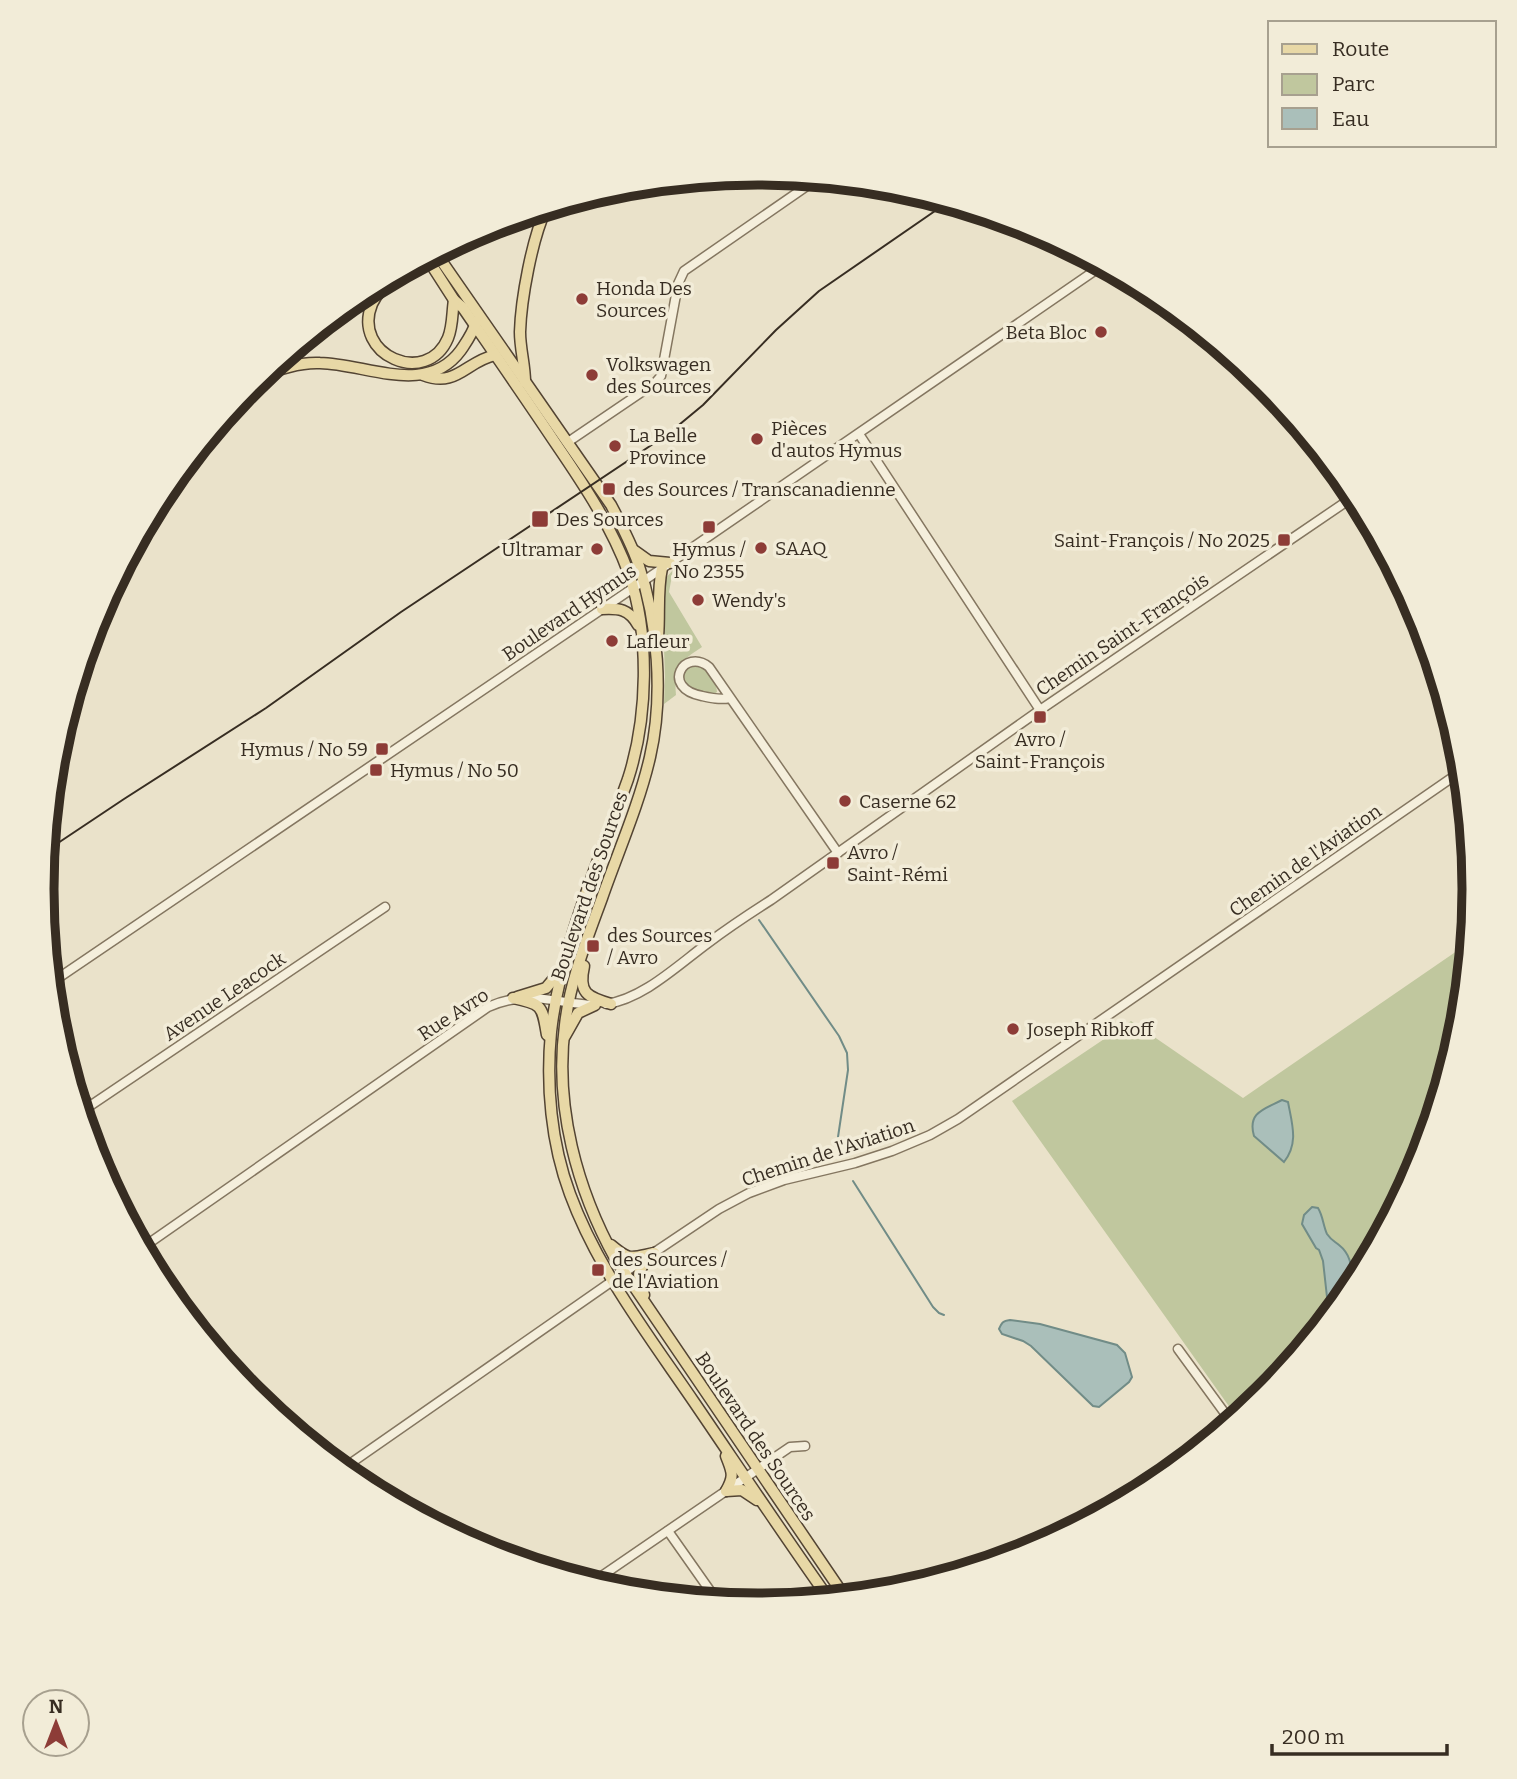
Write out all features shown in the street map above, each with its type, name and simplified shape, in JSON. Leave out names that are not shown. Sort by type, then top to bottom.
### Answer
[{"type":"main road","points":[[525,382],[521,340],[522,314],[535,242],[542,220]]},
{"type":"main road","name":"Boulevard des Sources","points":[[438,263],[454,300],[463,308],[603,517],[633,587],[640,628],[643,658],[642,698],[634,757],[579,916],[556,999],[550,1050],[551,1108],[561,1166],[576,1209],[613,1281],[823,1590]]},
{"type":"main road","name":"Boulevard des Sources","points":[[435,265],[478,315],[606,497],[632,548],[643,581],[652,627],[657,710],[649,758],[641,789],[578,965],[563,1039],[563,1077],[572,1147],[586,1194],[605,1240],[624,1272],[839,1589]]},
{"type":"main road","points":[[375,299],[369,314],[369,325],[378,348],[387,356],[410,363],[436,354],[444,346],[449,335],[454,300]]},
{"type":"main road","points":[[286,367],[318,363],[409,376],[437,371],[452,360],[466,342],[478,315]]},
{"type":"main road","points":[[422,375],[435,380],[449,378],[486,357],[495,355]]},
{"type":"main road","points":[[632,548],[645,560],[666,566],[659,584],[660,620],[656,659]]},
{"type":"main road","points":[[602,608],[626,611],[640,628]]},
{"type":"main road","points":[[594,919],[582,984],[590,997],[611,1004]]},
{"type":"main road","points":[[513,999],[546,988],[564,966]]},
{"type":"main road","points":[[513,999],[533,1002],[541,1008],[550,1050]]},
{"type":"main road","points":[[563,1039],[578,1013],[595,1005]]},
{"type":"main road","points":[[605,1240],[627,1257],[653,1253]]},
{"type":"main road","points":[[650,1310],[638,1275],[641,1266],[653,1253]]},
{"type":"main road","points":[[719,1439],[733,1474],[726,1491]]},
{"type":"main road","points":[[726,1491],[745,1491],[768,1510]]},
{"type":"street","points":[[568,442],[655,383],[661,376],[678,284],[684,271],[805,187]]},
{"type":"street","name":"Boulevard Hymus","points":[[60,977],[666,566],[1094,271]]},
{"type":"street","name":"Chemin Saint-François","points":[[859,434],[1040,710],[1346,502]]},
{"type":"street","points":[[730,698],[717,699],[686,692],[680,681],[682,668],[695,661],[708,665],[838,853]]},
{"type":"street","name":"Rue Avro","points":[[149,1243],[483,1010],[500,1002],[536,997],[595,1005],[611,1004],[644,990],[1040,710]]},
{"type":"street","name":"Chemin de l'Aviation","points":[[351,1463],[701,1220],[749,1193],[790,1178],[880,1156],[914,1143],[948,1125],[1453,777]]},
{"type":"street","name":"Avenue Leacock","points":[[90,1105],[385,907]]},
{"type":"street","points":[[87,1101],[90,1105]]},
{"type":"street","points":[[1178,1349],[1227,1416]]},
{"type":"street","points":[[602,1576],[790,1447],[806,1446]]},
{"type":"street","points":[[668,1531],[711,1592]]},
{"type":"green space","points":[[673,570],[669,592],[702,647],[683,661],[677,671],[676,695],[664,704],[662,593],[665,579]]},
{"type":"green space","points":[[698,664],[713,680],[717,688],[714,694],[686,686],[686,668]]},
{"type":"green space","points":[[1460,949],[1457,981],[1439,1072],[1409,1159],[1390,1201],[1344,1281],[1317,1318],[1288,1354],[1232,1410],[1012,1101],[1131,1021],[1243,1098]]},
{"type":"water","points":[[1282,1100],[1288,1102],[1293,1133],[1292,1148],[1284,1162],[1254,1136],[1252,1128],[1259,1112]]},
{"type":"water","points":[[1312,1207],[1318,1208],[1327,1234],[1347,1254],[1351,1270],[1330,1300],[1327,1297],[1319,1250],[1302,1224],[1304,1215]]},
{"type":"water","points":[[1010,1320],[1040,1324],[1117,1345],[1125,1353],[1132,1377],[1099,1407],[1093,1406],[1031,1346],[1002,1334],[999,1329],[1001,1325]]},
{"type":"waterway","points":[[759,920],[839,1036],[847,1053],[848,1070],[838,1137]]},
{"type":"waterway","points":[[853,1181],[933,1307],[944,1315]]},
{"type":"tram line","points":[[56,844],[266,708],[401,612],[668,434],[703,405],[776,330],[819,291],[939,208]]},
{"type":"place","name":"Honda Des Sources","points":[[582,299]]},
{"type":"place","name":"Beta Bloc","points":[[1101,332]]},
{"type":"place","name":"Volkswagen des Sources","points":[[592,375]]},
{"type":"place","name":"Pièces d'autos Hymus","points":[[757,439]]},
{"type":"place","name":"La Belle Province","points":[[615,446]]},
{"type":"place","name":"des Sources / Transcanadienne","points":[[609,489]]},
{"type":"place","name":"Des Sources","points":[[540,519]]},
{"type":"place","name":"Hymus / No 2355","points":[[709,527]]},
{"type":"place","name":"Saint-François / No 2025","points":[[1284,540]]},
{"type":"place","name":"SAAQ","points":[[761,548]]},
{"type":"place","name":"Ultramar","points":[[597,549]]},
{"type":"place","name":"Wendy's","points":[[698,600]]},
{"type":"place","name":"Lafleur","points":[[612,641]]},
{"type":"place","name":"Avro / Saint-François","points":[[1040,717]]},
{"type":"place","name":"Hymus / No 59","points":[[382,749]]},
{"type":"place","name":"Hymus / No 50","points":[[376,770]]},
{"type":"place","name":"Caserne 62","points":[[845,801]]},
{"type":"place","name":"Avro / Saint-Rémi","points":[[833,863]]},
{"type":"place","name":"des Sources / Avro","points":[[593,946]]},
{"type":"place","name":"Joseph Ribkoff","points":[[1013,1029]]},
{"type":"place","name":"des Sources / de l'Aviation","points":[[598,1270]]}]
